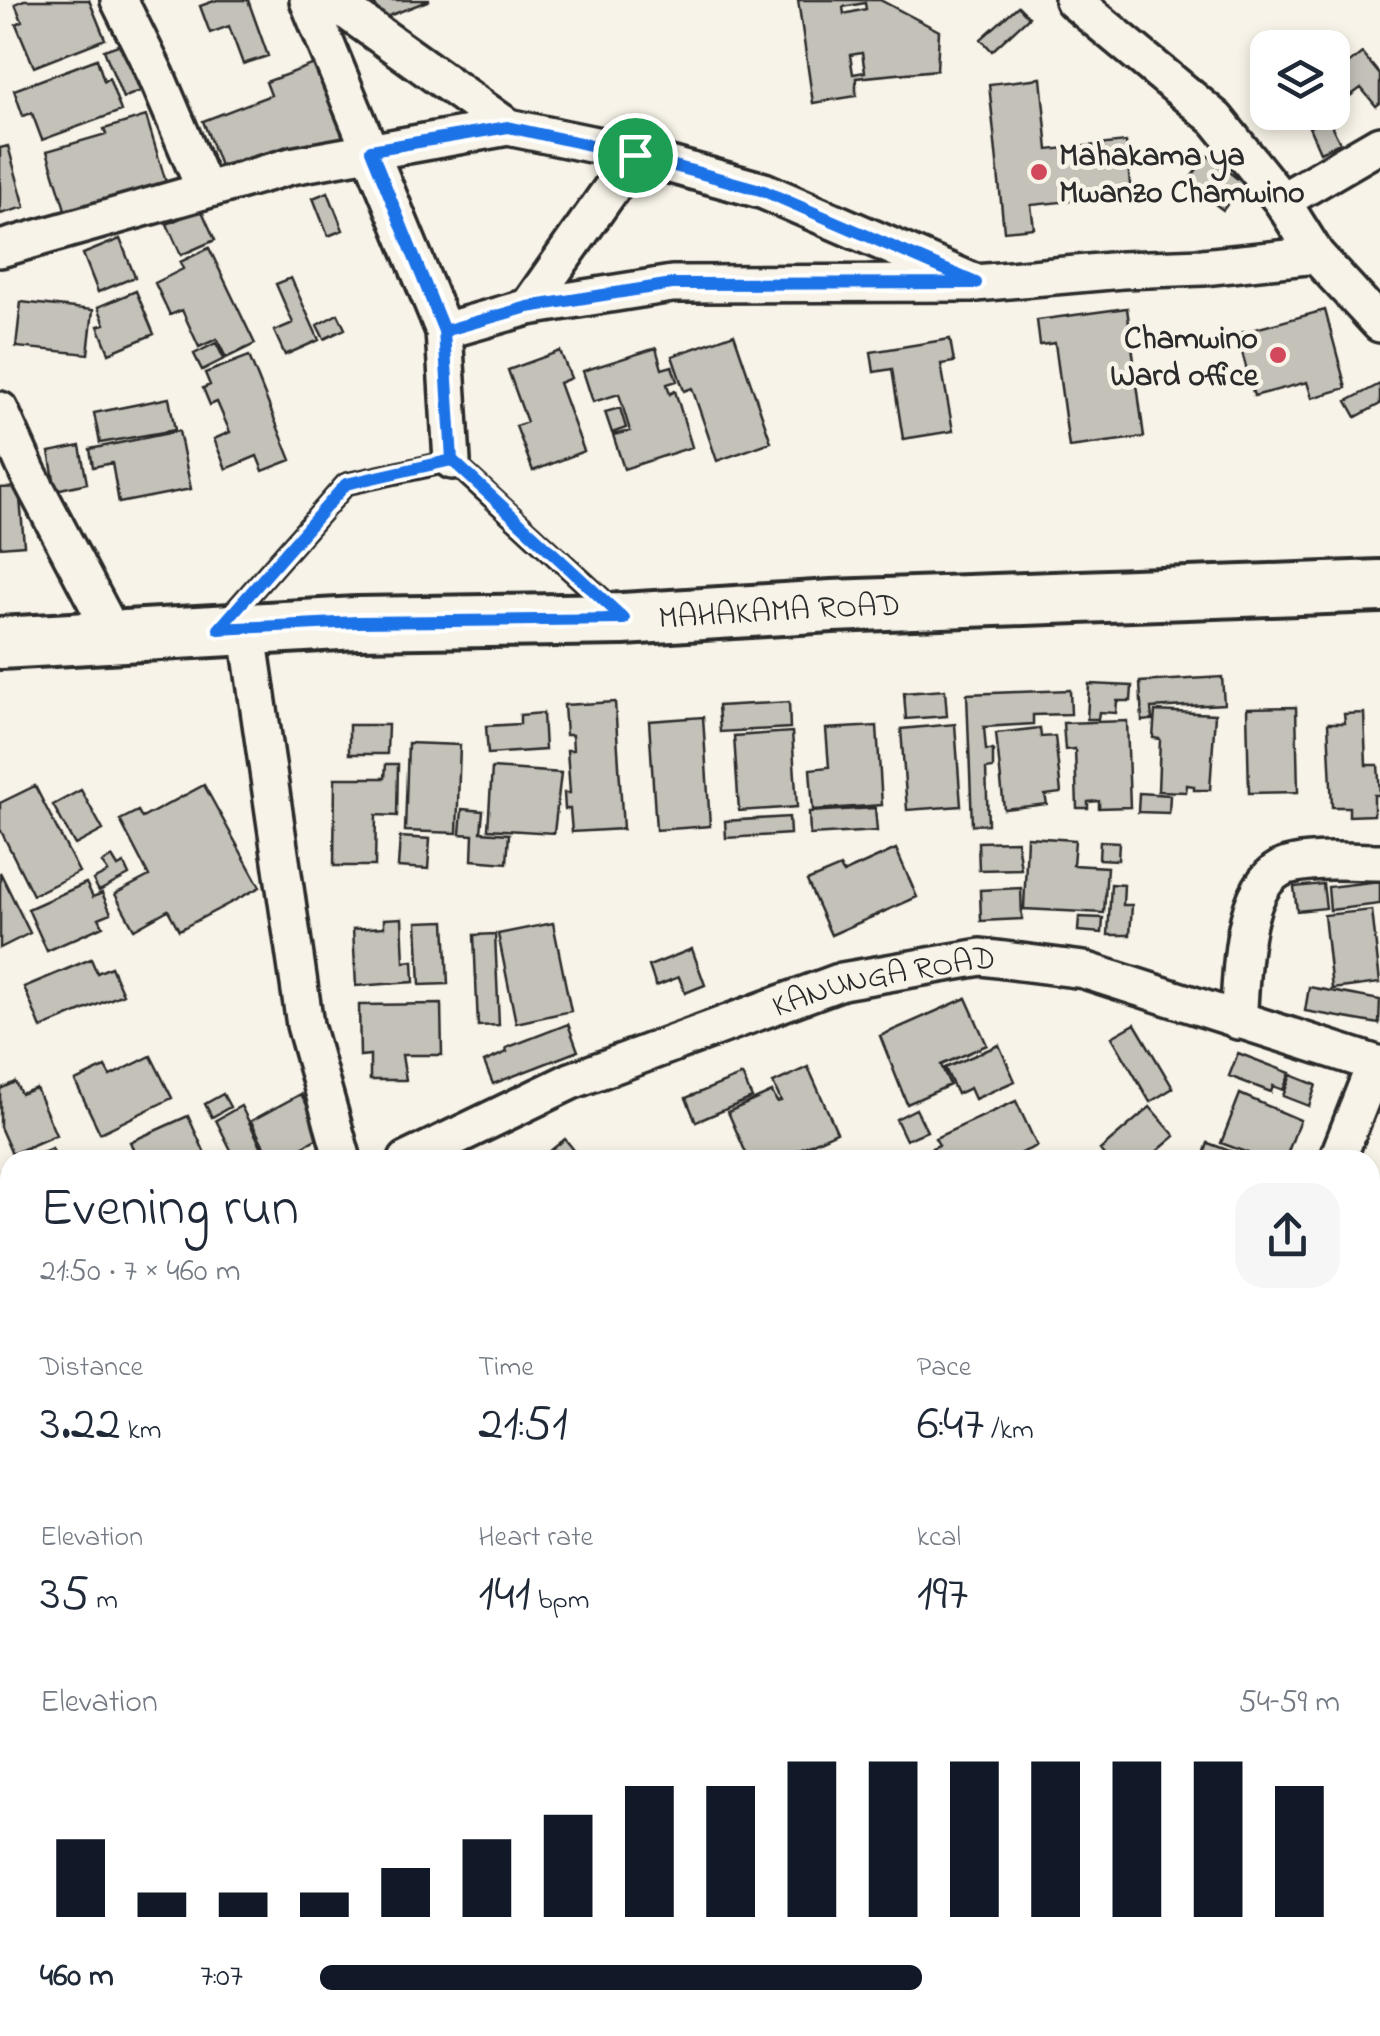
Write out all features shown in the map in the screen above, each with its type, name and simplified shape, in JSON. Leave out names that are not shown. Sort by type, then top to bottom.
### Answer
[{"type":"street","points":[[119,0],[204,188]]},
{"type":"street","points":[[308,0],[444,331],[452,460]]},
{"type":"street","points":[[331,0],[508,127]]},
{"type":"street","points":[[1073,0],[1216,120],[1282,201],[1316,254],[1380,324]]},
{"type":"street","points":[[0,249],[292,166],[508,127],[635,155],[764,191],[976,283]]},
{"type":"street","points":[[1282,201],[1380,144]]},
{"type":"street","points":[[528,307],[635,155]]},
{"type":"street","points":[[444,331],[528,307],[672,284],[976,283],[1203,267],[1316,254]]},
{"type":"street","points":[[0,410],[28,473],[114,636]]},
{"type":"street","name":"MAHAKAMA ROAD","points":[[0,643],[233,628],[624,619],[832,606],[1380,586]]},
{"type":"street","points":[[233,628],[306,1025],[340,1150]]},
{"type":"street","points":[[1238,1021],[1251,905],[1270,876],[1286,866],[1380,862]]},
{"type":"street","name":"KANUNGA ROAD","points":[[427,1150],[571,1081],[842,982],[981,957],[1084,970],[1377,1065]]},
{"type":"street","points":[[1341,1150],[1377,1065]]},
{"type":"lane","points":[[233,628],[346,484],[452,460],[624,619]]},
{"type":"building","points":[[24,0],[89,0],[105,39],[34,67],[16,24],[22,21],[15,4]]},
{"type":"building","points":[[217,0],[248,0],[268,56],[243,64],[229,26],[210,33],[200,6]]},
{"type":"building","points":[[373,0],[430,0],[381,19]]},
{"type":"building","points":[[798,0],[880,0],[939,31],[937,70],[856,78],[856,96],[813,103]],"holes":[[[865,3],[866,9],[844,14],[843,7]],[[862,53],[865,72],[853,74],[850,55]]]},
{"type":"building","points":[[1018,6],[1029,17],[992,51],[981,39]]},
{"type":"building","points":[[121,44],[140,91],[123,98],[104,50]]},
{"type":"building","points":[[1362,53],[1380,75],[1380,103],[1376,106],[1361,88],[1350,96],[1350,62]]},
{"type":"building","points":[[97,59],[121,111],[42,140],[32,113],[23,116],[14,90]]},
{"type":"building","points":[[320,62],[349,136],[294,158],[289,145],[222,171],[203,121],[271,95],[266,82]]},
{"type":"building","points":[[1041,78],[1048,150],[1126,142],[1131,195],[1031,205],[1034,228],[1004,231],[989,84]]},
{"type":"building","points":[[146,116],[168,189],[68,219],[47,151],[106,134],[104,129]]},
{"type":"building","points":[[1310,130],[1334,130],[1340,143],[1320,152]]},
{"type":"building","points":[[8,146],[25,207],[0,214],[0,148]]},
{"type":"building","points":[[1207,155],[1243,183],[1223,210],[1187,183]]},
{"type":"building","points":[[328,192],[343,230],[328,236],[313,198]]},
{"type":"building","points":[[201,209],[215,240],[181,255],[167,224]]},
{"type":"building","points":[[120,239],[135,277],[98,292],[83,254]]},
{"type":"building","points":[[209,248],[255,344],[226,358],[217,339],[199,347],[182,310],[170,315],[155,283],[183,269],[180,262]]},
{"type":"building","points":[[291,278],[319,340],[285,355],[274,331],[293,323],[276,284]]},
{"type":"building","points":[[136,291],[154,334],[109,353],[98,326],[105,324],[98,307]]},
{"type":"building","points":[[21,302],[93,310],[88,354],[16,347]]},
{"type":"building","points":[[1127,308],[1144,437],[1069,447],[1055,343],[1040,345],[1037,320]]},
{"type":"building","points":[[1325,310],[1346,388],[1312,398],[1307,382],[1254,396],[1237,334]]},
{"type":"building","points":[[338,314],[345,329],[324,339],[317,325]]},
{"type":"building","points":[[734,334],[771,442],[717,461],[692,388],[684,391],[672,356]]},
{"type":"building","points":[[950,339],[954,362],[941,364],[953,431],[903,439],[892,369],[874,372],[871,352]]},
{"type":"building","points":[[216,343],[224,359],[202,370],[194,354]]},
{"type":"building","points":[[656,348],[662,369],[672,366],[677,381],[667,384],[670,394],[675,391],[692,447],[624,469],[613,435],[630,431],[619,394],[593,402],[583,371]]},
{"type":"building","points":[[560,351],[571,378],[559,383],[584,451],[533,471],[516,426],[527,422],[508,370]]},
{"type":"building","points":[[249,356],[291,460],[263,471],[257,456],[226,469],[214,439],[230,432],[217,402],[210,405],[203,388],[210,385],[205,373]]},
{"type":"building","points":[[1380,384],[1380,404],[1356,417],[1347,401]]},
{"type":"building","points":[[169,398],[175,430],[100,443],[94,413]]},
{"type":"building","points":[[620,408],[626,428],[612,433],[605,412]]},
{"type":"building","points":[[179,431],[191,489],[119,503],[112,463],[93,467],[90,449]]},
{"type":"building","points":[[80,446],[87,483],[56,490],[49,452]]},
{"type":"building","points":[[19,487],[24,545],[0,547],[0,488]]},
{"type":"building","points":[[1222,677],[1224,704],[1151,708],[1152,720],[1142,721],[1140,682]]},
{"type":"building","points":[[1089,684],[1132,686],[1131,701],[1117,701],[1116,713],[1099,712],[1098,719],[1087,719]]},
{"type":"building","points":[[945,690],[947,716],[906,719],[904,693]]},
{"type":"building","points":[[1070,690],[1071,714],[1033,715],[1033,724],[984,727],[986,750],[993,750],[993,768],[986,769],[988,824],[972,825],[967,694]]},
{"type":"building","points":[[615,702],[623,829],[572,832],[564,793],[570,793],[567,750],[573,750],[572,735],[566,735],[564,705]]},
{"type":"building","points":[[789,702],[790,728],[720,732],[718,706]]},
{"type":"building","points":[[1296,707],[1298,792],[1249,793],[1247,708]]},
{"type":"building","points":[[1155,711],[1215,714],[1210,790],[1194,790],[1194,786],[1187,785],[1186,792],[1158,791],[1160,739],[1153,738]]},
{"type":"building","points":[[543,713],[545,750],[488,754],[486,726],[520,724],[520,715]]},
{"type":"building","points":[[1364,713],[1366,765],[1378,765],[1380,795],[1374,795],[1374,815],[1349,816],[1349,807],[1332,807],[1328,723],[1345,723],[1344,714]]},
{"type":"building","points":[[703,717],[710,826],[656,830],[649,721]]},
{"type":"building","points":[[1127,721],[1130,807],[1099,808],[1099,801],[1088,802],[1088,808],[1077,808],[1075,749],[1065,750],[1063,723]]},
{"type":"building","points":[[955,724],[961,806],[907,810],[901,729]]},
{"type":"building","points":[[349,725],[388,725],[387,754],[349,754]]},
{"type":"building","points":[[877,726],[882,805],[813,810],[810,769],[829,767],[826,729]]},
{"type":"building","points":[[1040,728],[1041,737],[1055,736],[1061,793],[1045,795],[1047,804],[1004,809],[996,733]]},
{"type":"building","points":[[792,732],[797,807],[739,811],[734,736]]},
{"type":"building","points":[[408,743],[460,745],[457,833],[405,831]]},
{"type":"building","points":[[386,764],[398,764],[397,816],[376,815],[375,866],[334,866],[335,778],[385,778]]},
{"type":"building","points":[[492,768],[561,773],[554,833],[488,829]]},
{"type":"building","points":[[204,785],[260,887],[179,930],[168,910],[134,929],[115,894],[149,876],[120,820],[138,811],[142,818]]},
{"type":"building","points":[[35,786],[79,872],[33,895],[0,829],[0,803]]},
{"type":"building","points":[[81,790],[103,830],[75,845],[53,805]]},
{"type":"building","points":[[1139,793],[1170,795],[1169,813],[1138,812]]},
{"type":"building","points":[[875,808],[877,831],[810,835],[809,812]]},
{"type":"building","points":[[462,809],[483,811],[481,832],[509,834],[507,863],[472,860],[473,835],[460,834]]},
{"type":"building","points":[[789,817],[790,834],[726,838],[725,821]]},
{"type":"building","points":[[400,837],[430,839],[428,869],[398,867]]},
{"type":"building","points":[[1027,837],[1075,840],[1073,865],[1107,867],[1104,913],[1024,909]]},
{"type":"building","points":[[1017,841],[1021,869],[979,870],[978,842]]},
{"type":"building","points":[[1100,841],[1119,842],[1118,860],[1099,859]]},
{"type":"building","points":[[896,849],[917,897],[831,935],[807,881],[840,867],[843,873]]},
{"type":"building","points":[[112,857],[118,867],[124,864],[129,875],[99,891],[93,880],[108,872],[102,863]]},
{"type":"building","points":[[0,872],[30,933],[0,948]]},
{"type":"building","points":[[1380,881],[1380,904],[1330,910],[1328,887]]},
{"type":"building","points":[[86,883],[93,897],[102,893],[111,913],[99,918],[103,926],[47,951],[28,909]]},
{"type":"building","points":[[1111,884],[1124,885],[1123,905],[1132,905],[1130,935],[1108,935]]},
{"type":"building","points":[[1323,884],[1326,908],[1297,911],[1294,887]]},
{"type":"building","points":[[1021,888],[1022,919],[981,921],[980,890]]},
{"type":"building","points":[[1372,910],[1380,983],[1332,989],[1324,915]]},
{"type":"building","points":[[1079,917],[1103,918],[1102,933],[1078,931]]},
{"type":"building","points":[[402,918],[404,962],[413,961],[414,982],[356,986],[353,929],[384,927],[384,919]]},
{"type":"building","points":[[445,921],[448,984],[420,985],[417,922]]},
{"type":"building","points":[[553,923],[571,1011],[516,1023],[498,934]]},
{"type":"building","points":[[495,934],[499,1025],[478,1026],[474,935]]},
{"type":"building","points":[[692,949],[705,985],[685,993],[679,977],[656,986],[649,966]]},
{"type":"building","points":[[91,959],[97,973],[111,967],[123,994],[41,1028],[24,987]]},
{"type":"building","points":[[1309,987],[1380,1000],[1379,1024],[1305,1011]]},
{"type":"building","points":[[966,998],[987,1045],[941,1065],[950,1085],[907,1104],[880,1036]]},
{"type":"building","points":[[441,1004],[442,1055],[402,1055],[406,1080],[370,1080],[370,1055],[360,1056],[359,1005]]},
{"type":"building","points":[[568,1024],[578,1051],[493,1084],[484,1062],[507,1052],[506,1048]]},
{"type":"building","points":[[1135,1024],[1173,1088],[1150,1102],[1112,1037]]},
{"type":"building","points":[[999,1045],[1015,1081],[975,1099],[970,1088],[957,1094],[945,1068]]},
{"type":"building","points":[[1238,1053],[1290,1073],[1283,1090],[1273,1086],[1271,1092],[1229,1076]]},
{"type":"building","points":[[151,1056],[172,1098],[100,1133],[75,1081],[105,1067],[110,1076]]},
{"type":"building","points":[[808,1067],[837,1132],[798,1150],[745,1150],[728,1112],[772,1092],[777,1102],[781,1101],[773,1083]]},
{"type":"building","points":[[742,1075],[752,1098],[696,1122],[686,1098]]},
{"type":"building","points":[[1291,1075],[1316,1085],[1309,1106],[1283,1096]]},
{"type":"building","points":[[15,1082],[21,1094],[36,1088],[56,1135],[21,1150],[10,1150],[0,1127],[0,1089]]},
{"type":"building","points":[[223,1094],[230,1107],[212,1117],[205,1104]]},
{"type":"building","points":[[301,1094],[323,1135],[296,1150],[266,1150],[251,1121]]},
{"type":"building","points":[[1240,1094],[1300,1120],[1289,1150],[1240,1150],[1221,1143]]},
{"type":"building","points":[[1016,1101],[1037,1146],[1028,1150],[933,1150],[939,1145],[935,1138]]},
{"type":"building","points":[[241,1106],[263,1150],[231,1150],[216,1120]]},
{"type":"building","points":[[1150,1107],[1175,1136],[1159,1150],[1100,1150]]},
{"type":"building","points":[[916,1109],[927,1131],[906,1140],[896,1119]]},
{"type":"building","points":[[188,1116],[203,1150],[134,1150],[130,1142]]},
{"type":"building","points":[[565,1139],[574,1150],[551,1150]]},
{"type":"building","points":[[1208,1143],[1227,1150],[1206,1150]]},
{"type":"place","name":"Mahakama ya Mwanzo Chamwino","points":[[1039,172]]},
{"type":"place","name":"Chamwino Ward office","points":[[1278,355]]},
{"type":"route","points":[[635,155],[508,127],[371,150],[444,331],[452,460],[346,484],[219,629],[357,622],[624,619],[452,460],[444,331],[528,307],[672,284],[976,283],[764,191],[635,155]]}]
